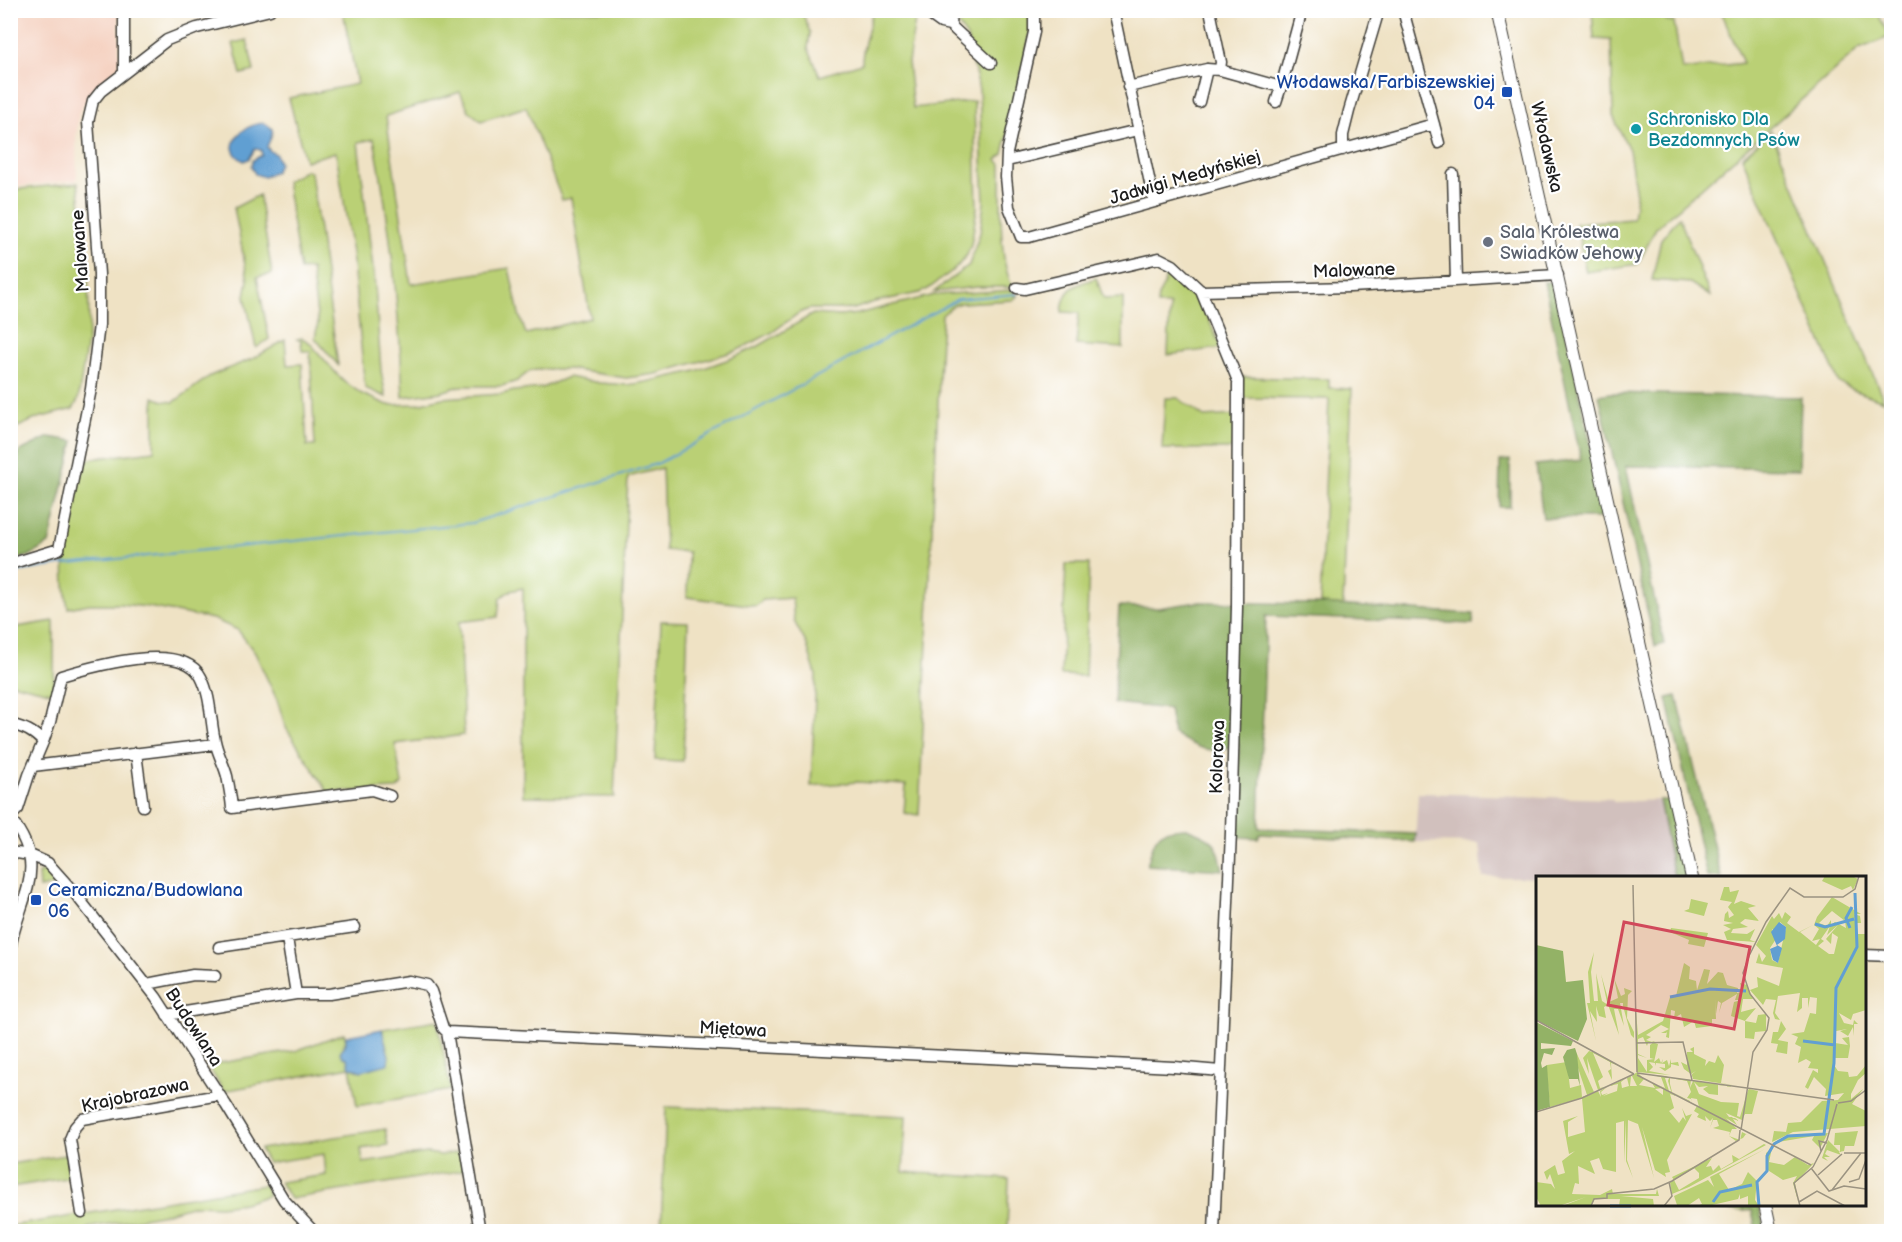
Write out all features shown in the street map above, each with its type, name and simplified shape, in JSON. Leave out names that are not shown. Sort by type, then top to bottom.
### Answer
[{"type":"main road","name":"Włodawska","points":[[1497,10],[1692,876]]},
{"type":"main road","points":[[1765,1206],[1771,1232]]},
{"type":"street","points":[[124,10],[124,73]]},
{"type":"street","name":"Malowane","points":[[10,564],[59,549],[91,389],[99,326],[99,274],[88,116],[93,101],[101,91],[167,40],[183,32],[270,10]]},
{"type":"street","points":[[923,10],[941,23],[950,25],[991,63]]},
{"type":"street","points":[[950,25],[951,10]]},
{"type":"street","points":[[1034,10],[1034,32],[1006,161],[1138,130]]},
{"type":"street","points":[[1113,10],[1154,202]]},
{"type":"street","points":[[1210,10],[1221,62],[1220,70]]},
{"type":"street","points":[[1276,102],[1302,10]]},
{"type":"street","points":[[1343,150],[1343,135],[1349,111],[1379,10]]},
{"type":"street","points":[[1403,10],[1439,143]]},
{"type":"street","points":[[1128,87],[1207,69],[1220,70],[1281,87]]},
{"type":"street","points":[[1199,102],[1207,69]]},
{"type":"street","name":"Jadwigi Medyńskiej","points":[[1006,161],[1009,207],[1021,237],[1025,238],[1434,124]]},
{"type":"street","points":[[1453,174],[1456,281]]},
{"type":"street","points":[[1017,288],[1036,286],[1150,258],[1164,259],[1201,291]]},
{"type":"street","name":"Malowane","points":[[1201,291],[1350,287],[1558,275]]},
{"type":"street","name":"Kolorowa","points":[[1201,291],[1238,381],[1237,631],[1214,1232]]},
{"type":"street","points":[[10,949],[31,878],[32,867],[24,837],[10,817],[18,809],[43,742],[61,676],[96,665],[130,659],[173,659],[201,676],[211,710],[215,744],[227,775],[232,808],[372,790],[390,796]]},
{"type":"street","points":[[10,724],[27,728],[43,742]]},
{"type":"street","points":[[33,766],[215,744]]},
{"type":"street","points":[[136,753],[143,806]]},
{"type":"street","points":[[10,852],[30,855]]},
{"type":"street","name":"Budowlana","points":[[30,855],[48,863],[147,984],[284,1200],[314,1232]]},
{"type":"street","points":[[219,947],[355,927]]},
{"type":"street","points":[[287,938],[296,994]]},
{"type":"street","points":[[1866,955],[1892,956]]},
{"type":"street","points":[[147,984],[193,975],[215,976]]},
{"type":"street","points":[[167,1015],[296,994],[329,993],[394,983],[419,982],[427,985],[443,1028],[447,1032],[480,1232]]},
{"type":"street","name":"Miętowa","points":[[447,1032],[1220,1071]]},
{"type":"street","name":"Krajobrazowa","points":[[82,1212],[70,1139],[75,1126],[82,1119],[219,1095]]},
{"type":"shaded area","points":[[11,11],[119,11],[119,66],[89,95],[79,113],[76,138],[77,180],[11,187]]},
{"type":"shaded area","points":[[1418,793],[1613,799],[1613,802],[1659,800],[1674,876],[1483,877],[1480,843],[1415,842]]},
{"type":"green space","points":[[961,10],[1031,11],[1032,25],[1003,154],[997,160],[1001,164],[1002,245],[1013,287],[977,287],[934,292],[969,265],[980,233],[984,202],[979,90],[967,37],[959,26],[957,18]]},
{"type":"green space","points":[[343,11],[802,11],[810,33],[808,48],[820,76],[862,63],[872,13],[913,11],[916,15],[908,62],[913,108],[974,101],[977,208],[971,245],[967,255],[956,268],[919,293],[874,302],[854,309],[809,309],[799,313],[771,333],[736,351],[656,374],[626,378],[568,369],[543,369],[530,371],[517,381],[502,386],[460,386],[441,392],[403,397],[393,268],[380,171],[374,139],[358,142],[375,286],[381,371],[386,397],[365,388],[352,253],[336,152],[305,161],[289,98],[357,84]],"holes":[[[460,92],[469,111],[481,121],[526,107],[562,200],[571,198],[590,318],[526,334],[509,268],[411,284],[386,116]]]},
{"type":"green space","points":[[1592,11],[1662,11],[1666,21],[1674,22],[1682,70],[1743,63],[1721,11],[1877,11],[1889,37],[1859,49],[1656,228],[1638,264],[1586,272],[1576,223],[1633,219],[1636,195],[1629,150],[1613,116],[1611,40],[1594,39]]},
{"type":"green space","points":[[247,40],[254,71],[241,74],[233,43]]},
{"type":"green space","points":[[1771,131],[1884,401],[1839,383],[1742,157]]},
{"type":"green space","points":[[307,170],[311,173],[338,365],[315,338],[318,323],[311,269],[300,270],[286,181]]},
{"type":"green space","points":[[78,183],[88,261],[89,328],[78,400],[73,409],[38,418],[11,430],[11,190]]},
{"type":"green space","points":[[259,195],[272,274],[257,277],[269,339],[256,348],[245,296],[248,280],[234,208]]},
{"type":"green space","points":[[1679,217],[1710,296],[1690,283],[1652,280],[1661,239]]},
{"type":"green space","points":[[1167,269],[1200,299],[1221,348],[1168,355],[1170,305],[1157,305]]},
{"type":"green space","points":[[1096,278],[1104,299],[1123,298],[1123,348],[1076,345],[1079,313],[1062,312],[1065,297],[1072,288]]},
{"type":"green space","points":[[1544,282],[1555,282],[1607,518],[1543,518],[1536,465],[1581,460]]},
{"type":"green space","points":[[1013,290],[1017,296],[1013,300],[962,303],[954,305],[942,315],[919,815],[904,813],[906,785],[857,782],[811,786],[816,675],[807,645],[794,621],[792,598],[763,600],[756,606],[687,597],[688,552],[665,550],[662,468],[628,477],[614,797],[523,796],[523,588],[510,591],[500,598],[498,617],[459,622],[464,735],[395,744],[402,784],[397,789],[328,792],[286,728],[277,700],[255,653],[238,630],[213,619],[148,607],[89,604],[68,608],[64,570],[65,551],[82,460],[154,451],[154,397],[174,402],[210,376],[254,358],[285,340],[287,365],[302,364],[307,446],[315,446],[310,351],[302,351],[301,341],[297,339],[302,338],[309,342],[342,380],[362,394],[388,405],[418,404],[442,398],[502,394],[542,388],[568,377],[627,385],[646,382],[696,371],[732,358],[757,347],[813,314],[840,316],[857,314],[934,295]]},
{"type":"green space","points":[[1241,377],[1329,379],[1329,388],[1352,389],[1343,606],[1320,604],[1329,399],[1240,398]]},
{"type":"green space","points":[[1610,393],[1801,397],[1799,469],[1626,466],[1664,644],[1655,646],[1599,395]]},
{"type":"green space","points":[[1165,398],[1178,398],[1204,417],[1239,415],[1240,449],[1162,449]]},
{"type":"green space","points":[[49,437],[74,441],[49,544],[29,556],[10,561],[11,469],[20,451]]},
{"type":"green space","points":[[1510,460],[1510,507],[1499,507],[1500,461]]},
{"type":"green space","points":[[1066,564],[1089,564],[1085,676],[1061,675]]},
{"type":"green space","points":[[1198,602],[1320,604],[1474,614],[1473,624],[1266,616],[1259,828],[1416,834],[1415,842],[1260,834],[1258,838],[1237,837],[1239,744],[1221,750],[1197,747],[1173,733],[1169,709],[1114,703],[1119,606],[1158,608]]},
{"type":"green space","points":[[54,621],[54,693],[11,683],[11,628]]},
{"type":"green space","points":[[661,621],[688,622],[683,761],[655,760]]},
{"type":"green space","points":[[1677,696],[1721,876],[1707,876],[1667,698]]},
{"type":"green space","points":[[1659,800],[1670,800],[1687,876],[1674,876]]},
{"type":"green space","points":[[1186,828],[1213,842],[1219,852],[1223,870],[1147,865],[1158,836],[1168,830]]},
{"type":"green space","points":[[48,868],[63,884],[39,888],[38,873]]},
{"type":"green space","points":[[437,1020],[451,1090],[357,1106],[350,1067],[224,1091],[207,1065],[295,1051],[344,1033],[346,1041],[342,1047],[351,1066],[360,1071],[389,1056],[382,1029]]},
{"type":"green space","points":[[666,1107],[906,1116],[903,1172],[1009,1179],[1007,1230],[1057,1231],[661,1231]]},
{"type":"green space","points":[[385,1129],[388,1145],[361,1149],[363,1163],[427,1153],[440,1155],[462,1152],[466,1170],[290,1199],[280,1182],[326,1175],[324,1154],[268,1163],[260,1149]]},
{"type":"green space","points":[[70,1154],[73,1177],[11,1187],[11,1164]]},
{"type":"green space","points":[[264,1185],[269,1195],[244,1203],[220,1206],[194,1205],[160,1215],[88,1228],[88,1231],[11,1232],[11,1226]]},
{"type":"green space","points":[[1742,1206],[1744,1211],[1673,1207]]},
{"type":"green space","points":[[1742,1206],[1759,1206],[1765,1231],[1756,1231],[1752,1210],[1744,1211]]},
{"type":"water","points":[[262,123],[271,127],[272,133],[267,147],[276,154],[279,163],[276,171],[264,177],[255,174],[251,166],[253,160],[262,155],[261,150],[255,149],[249,159],[244,161],[233,150],[233,144],[241,132]]},
{"type":"water","points":[[382,1029],[389,1056],[388,1064],[361,1071],[350,1067],[347,1058],[343,1057],[340,1052],[346,1043],[346,1036]]},
{"type":"waterway","points":[[10,573],[58,565],[472,523],[659,463],[958,299],[1017,294]]},
{"type":"place","name":"Włodawska/Farbiszewskiej 04","points":[[1507,92]]},
{"type":"place","name":"Schronisko Dla Bezdomnych Psów","points":[[1636,129]]},
{"type":"place","name":"Sala Królestwa Swiadków Jehowy","points":[[1488,242]]},
{"type":"place","name":"Ceramiczna/Budowlana 06","points":[[36,900]]}]
